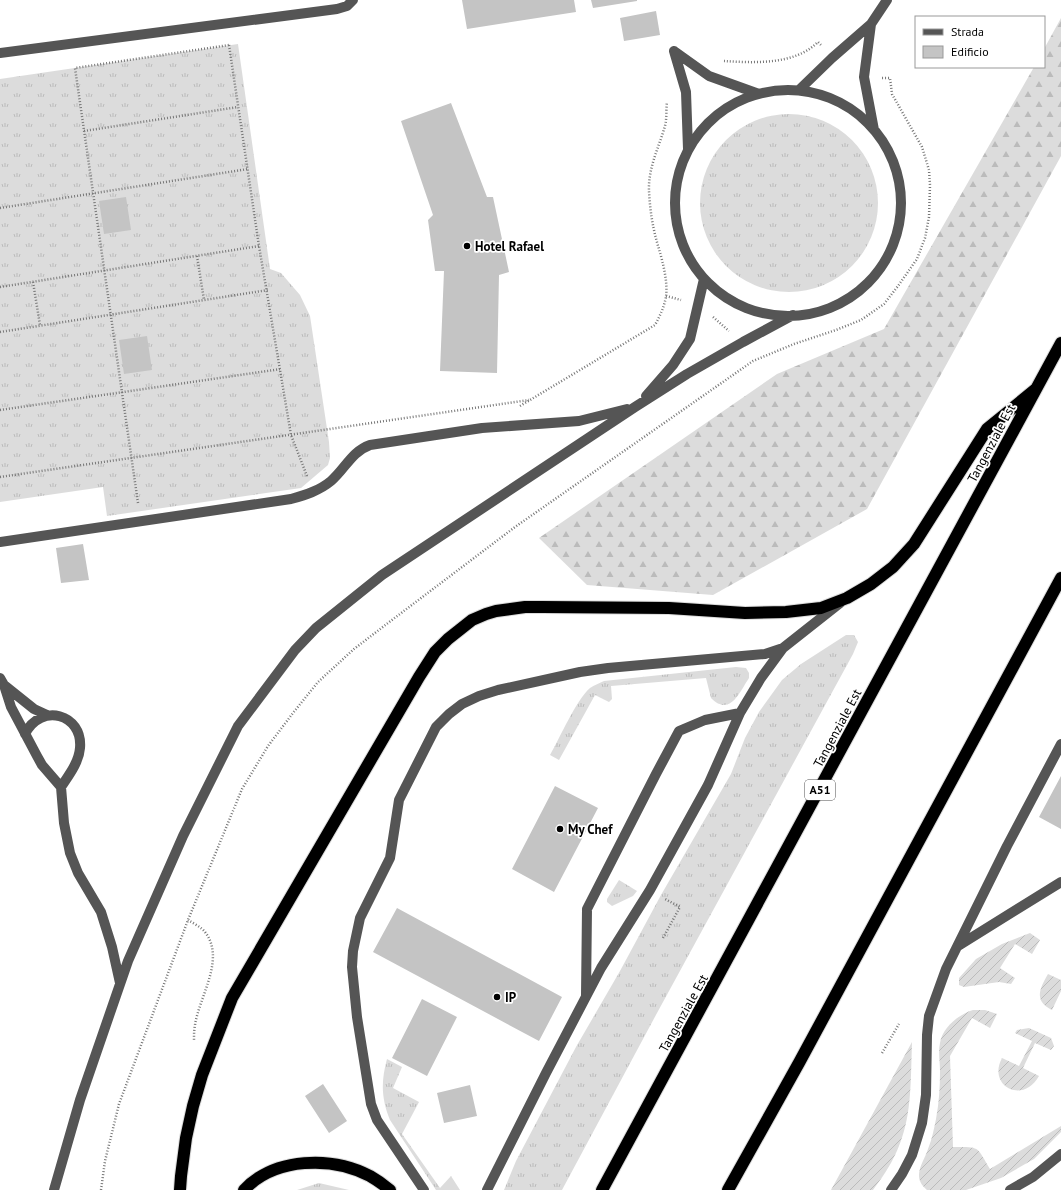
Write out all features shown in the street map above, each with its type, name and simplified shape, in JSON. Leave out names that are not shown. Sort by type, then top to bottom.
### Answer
[{"type":"highway","name":"Tangenziale Est","points":[[602,1190],[1061,343]]},
{"type":"highway","points":[[180,1190],[184,1154],[193,1106],[202,1075],[232,998],[419,677],[435,652],[448,639],[467,624],[486,614],[525,607],[669,608],[745,613],[786,612],[821,608],[847,598],[871,584],[893,567],[914,544],[987,429],[1036,389]]},
{"type":"highway","points":[[728,1190],[800,1061],[1061,578]]},
{"type":"highway","points":[[244,1190],[254,1181],[273,1170],[295,1164],[331,1164],[350,1168],[369,1176],[390,1190]]},
{"type":"street","points":[[0,53],[337,9],[347,6],[353,0]]},
{"type":"street","points":[[799,90],[832,58],[871,24],[887,0]]},
{"type":"street","points":[[871,24],[864,77],[874,130]]},
{"type":"street","points":[[688,149],[686,92],[674,51],[709,76],[758,94]]},
{"type":"street","points":[[786,90],[799,90],[814,93],[841,103],[864,119],[882,140],[892,159],[898,179],[900,192],[899,221],[892,248],[877,272],[858,291],[834,306],[820,311],[806,314],[778,315],[744,307],[714,289],[704,279],[688,256],[678,230],[674,202],[676,181],[688,149],[700,131],[720,112],[745,98],[758,94],[786,90]]},
{"type":"street","points":[[0,542],[291,499],[313,492],[331,481],[358,450],[370,445],[482,428],[579,421],[634,407],[673,365],[690,339],[704,279]]},
{"type":"street","points":[[54,1190],[80,1100],[128,961],[183,836],[222,755],[238,726],[295,650],[316,628],[382,574],[634,407],[687,374],[793,315]]},
{"type":"street","points":[[487,1190],[586,996],[601,968],[650,890],[708,785],[740,713],[761,678],[783,648],[847,598]]},
{"type":"street","points":[[424,1190],[377,1120],[371,1104],[352,967],[353,951],[360,918],[390,858],[399,800],[436,727],[462,704],[479,696],[498,690],[594,670],[765,654],[783,648]]},
{"type":"street","points":[[2,682],[11,707],[42,765],[61,787]]},
{"type":"street","points":[[2,682],[34,710],[47,715]]},
{"type":"street","points":[[586,996],[586,909],[679,731],[705,720],[740,713]]},
{"type":"street","points":[[25,734],[28,727],[33,722],[40,717],[47,715],[57,715],[69,721],[78,731],[80,749],[77,760],[61,787],[64,823],[70,853],[78,872],[101,912],[112,947],[120,983]]},
{"type":"street","points":[[892,1190],[907,1165],[919,1135],[922,1123],[926,1095],[927,1035],[929,1016],[946,969],[1003,854],[1061,744]]},
{"type":"street","points":[[958,946],[1061,882]]},
{"type":"street","points":[[1010,1190],[1038,1174],[1061,1154]]},
{"type":"path","points":[[229,39],[259,246],[268,290],[291,435],[313,492]]},
{"type":"path","points":[[709,76],[719,60],[761,62],[784,60],[811,49],[818,42]]},
{"type":"path","points":[[140,522],[75,68],[229,45]]},
{"type":"path","points":[[519,407],[655,325],[661,315],[666,296],[663,262],[651,212],[649,190],[651,172],[665,124],[667,95],[686,92]]},
{"type":"path","points":[[84,131],[238,107]]},
{"type":"path","points":[[0,208],[248,169]]},
{"type":"path","points":[[0,287],[259,246]]},
{"type":"path","points":[[197,256],[204,300]]},
{"type":"path","points":[[33,282],[40,325]]},
{"type":"path","points":[[0,332],[268,290]]},
{"type":"path","points":[[666,296],[698,304],[743,342],[753,361]]},
{"type":"path","points":[[0,410],[281,369]]},
{"type":"path","points":[[0,477],[531,400]]},
{"type":"path","points":[[663,897],[680,907],[663,938]]},
{"type":"path","points":[[188,920],[204,931],[209,939],[212,960],[211,974],[195,1024],[194,1042]]},
{"type":"path","points":[[882,1053],[898,1024]]},
{"type":"green space","points":[[1061,18],[1061,156],[867,509],[713,595],[587,585],[539,538],[777,374],[884,329],[1033,68],[1045,68],[1045,47]]},
{"type":"green space","points":[[238,44],[270,269],[281,273],[300,295],[310,316],[329,442],[330,458],[328,465],[301,488],[107,516],[103,487],[0,502],[0,79]]},
{"type":"green space","points":[[780,114],[798,114],[831,124],[846,134],[858,146],[868,161],[874,177],[878,194],[878,212],[874,229],[868,245],[858,260],[846,272],[831,282],[815,288],[798,292],[780,292],[747,282],[732,272],[720,260],[710,245],[704,229],[700,212],[700,194],[710,161],[720,146],[732,134],[747,124],[763,118]]},
{"type":"green space","points":[[846,635],[854,635],[858,642],[853,654],[562,1190],[504,1190],[516,1161],[576,1047],[731,774],[745,738],[759,712],[782,680],[801,664]]},
{"type":"green space","points":[[736,667],[746,668],[749,673],[749,678],[738,696],[729,704],[724,705],[711,698],[706,678],[611,686],[612,699],[609,702],[595,695],[559,760],[550,755],[579,701],[590,688],[595,685],[604,681]]},
{"type":"green space","points":[[619,880],[637,891],[633,896],[612,906],[607,902],[607,899]]},
{"type":"green space","points":[[1030,933],[1040,940],[1032,954],[1015,944],[1000,968],[1015,978],[1011,984],[999,982],[964,987],[959,985],[959,978],[976,959],[1002,944]]},
{"type":"green space","points":[[1048,974],[1061,980],[1061,991],[1052,1010],[1042,1003],[1040,998],[1041,989]]},
{"type":"green space","points":[[973,1010],[985,1010],[997,1014],[990,1028],[972,1018],[950,1056],[953,1147],[969,1147],[977,1149],[990,1169],[1061,1126],[1061,1132],[1034,1159],[1001,1178],[966,1190],[927,1190],[922,1185],[919,1175],[921,1165],[932,1138],[939,1101],[939,1050],[941,1037],[952,1022]]},
{"type":"green space","points":[[1029,1028],[1051,1038],[1054,1046],[1051,1050],[1035,1043],[1023,1068],[1039,1076],[1032,1085],[1024,1089],[1016,1090],[1003,1084],[999,1077],[999,1068],[1002,1058],[1019,1066],[1032,1041],[1015,1033],[1017,1030]]},
{"type":"green space","points":[[912,1042],[911,1084],[907,1120],[896,1154],[886,1172],[873,1190],[831,1190]]},
{"type":"green space","points":[[387,1059],[402,1067],[393,1088],[419,1102],[402,1134],[440,1188],[451,1176],[460,1190],[436,1190],[390,1120],[385,1104],[383,1090]]},
{"type":"green space","points":[[319,1183],[349,1190],[297,1190]]},
{"type":"building","points":[[462,0],[574,0],[576,12],[467,29]]},
{"type":"building","points":[[591,0],[637,0],[637,1],[593,8]]},
{"type":"building","points":[[656,11],[660,35],[624,41],[620,18]]},
{"type":"building","name":"Hotel Rafael","points":[[451,103],[487,197],[493,197],[509,272],[499,275],[497,373],[440,371],[444,271],[435,271],[428,220],[433,215],[401,121]]},
{"type":"building","points":[[126,197],[131,230],[104,234],[99,201]]},
{"type":"building","points":[[147,336],[152,370],[124,374],[119,340]]},
{"type":"building","points":[[83,544],[89,580],[61,583],[56,548]]},
{"type":"building","points":[[1061,776],[1061,829],[1039,817]]},
{"type":"building","name":"My Chef","points":[[555,786],[598,808],[554,892],[512,869]]},
{"type":"building","points":[[397,908],[562,997],[539,1041],[373,952]]},
{"type":"building","points":[[422,999],[457,1017],[427,1076],[392,1058]]},
{"type":"building","points":[[323,1084],[347,1121],[329,1133],[305,1096]]},
{"type":"building","points":[[470,1085],[477,1116],[444,1123],[437,1093]]},
{"type":"place","name":"Hotel Rafael","points":[[467,246]]},
{"type":"place","name":"My Chef","points":[[560,829]]},
{"type":"place","name":"IP","points":[[497,997]]}]
